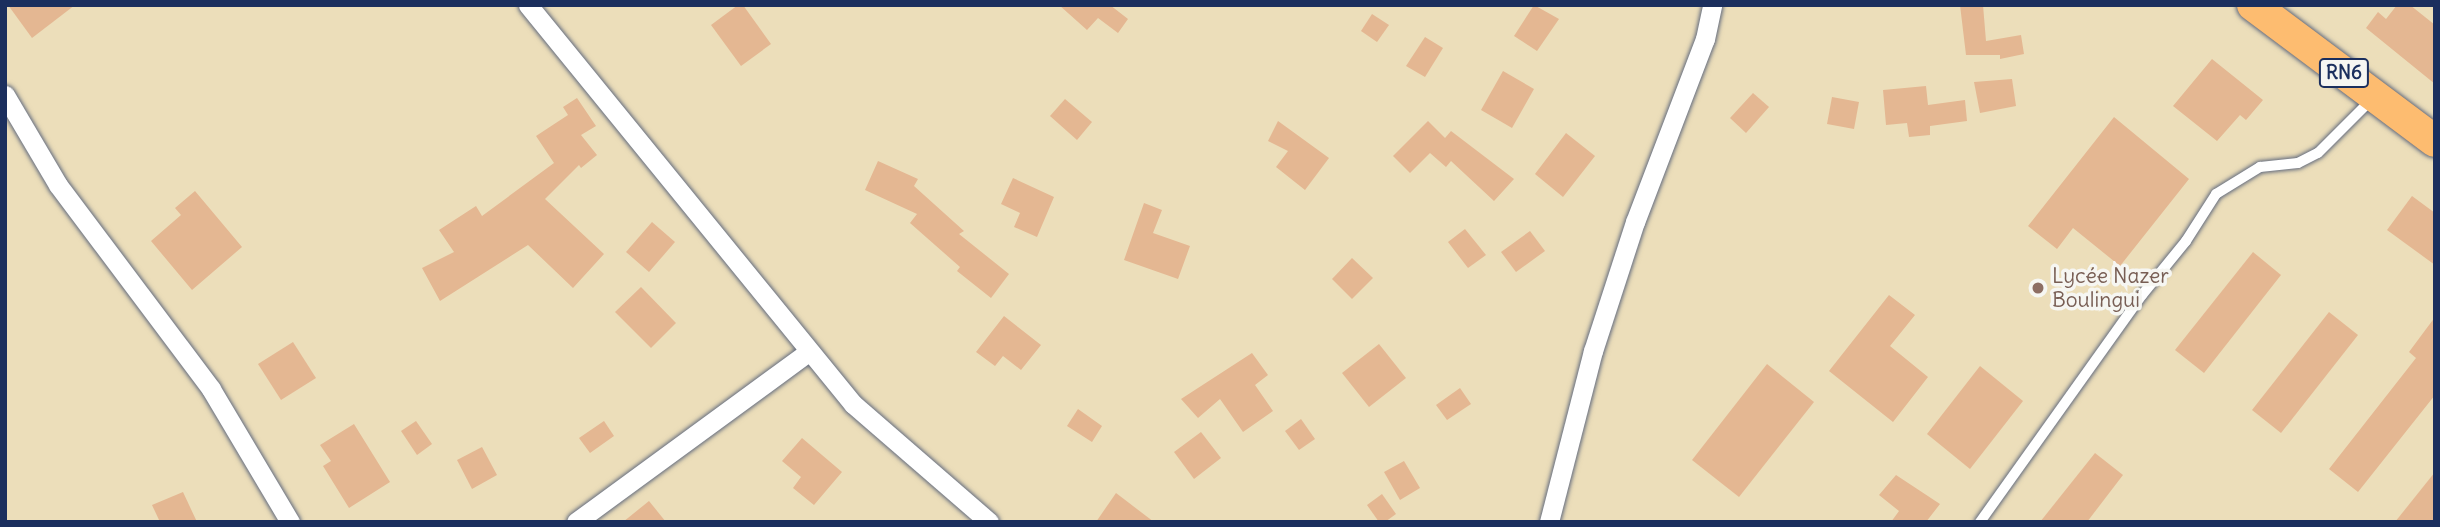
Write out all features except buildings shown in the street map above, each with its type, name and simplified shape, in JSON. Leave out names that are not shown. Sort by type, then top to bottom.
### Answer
[{"type":"highway","name":"RN6","points":[[2253,5],[2435,141]]},
{"type":"street","points":[[528,5],[853,404],[989,522]]},
{"type":"street","points":[[1549,522],[1593,351],[1635,222],[1705,39],[1712,5]]},
{"type":"street","points":[[5,95],[65,195],[211,389],[290,522]]},
{"type":"street","points":[[576,522],[808,352]]},
{"type":"lane","points":[[1980,522],[2142,295],[2186,241],[2216,194],[2238,177],[2260,167],[2298,163],[2318,153],[2375,96]]},
{"type":"place","name":"Lycée Nazer Boulingui","points":[[2038,288]]}]
